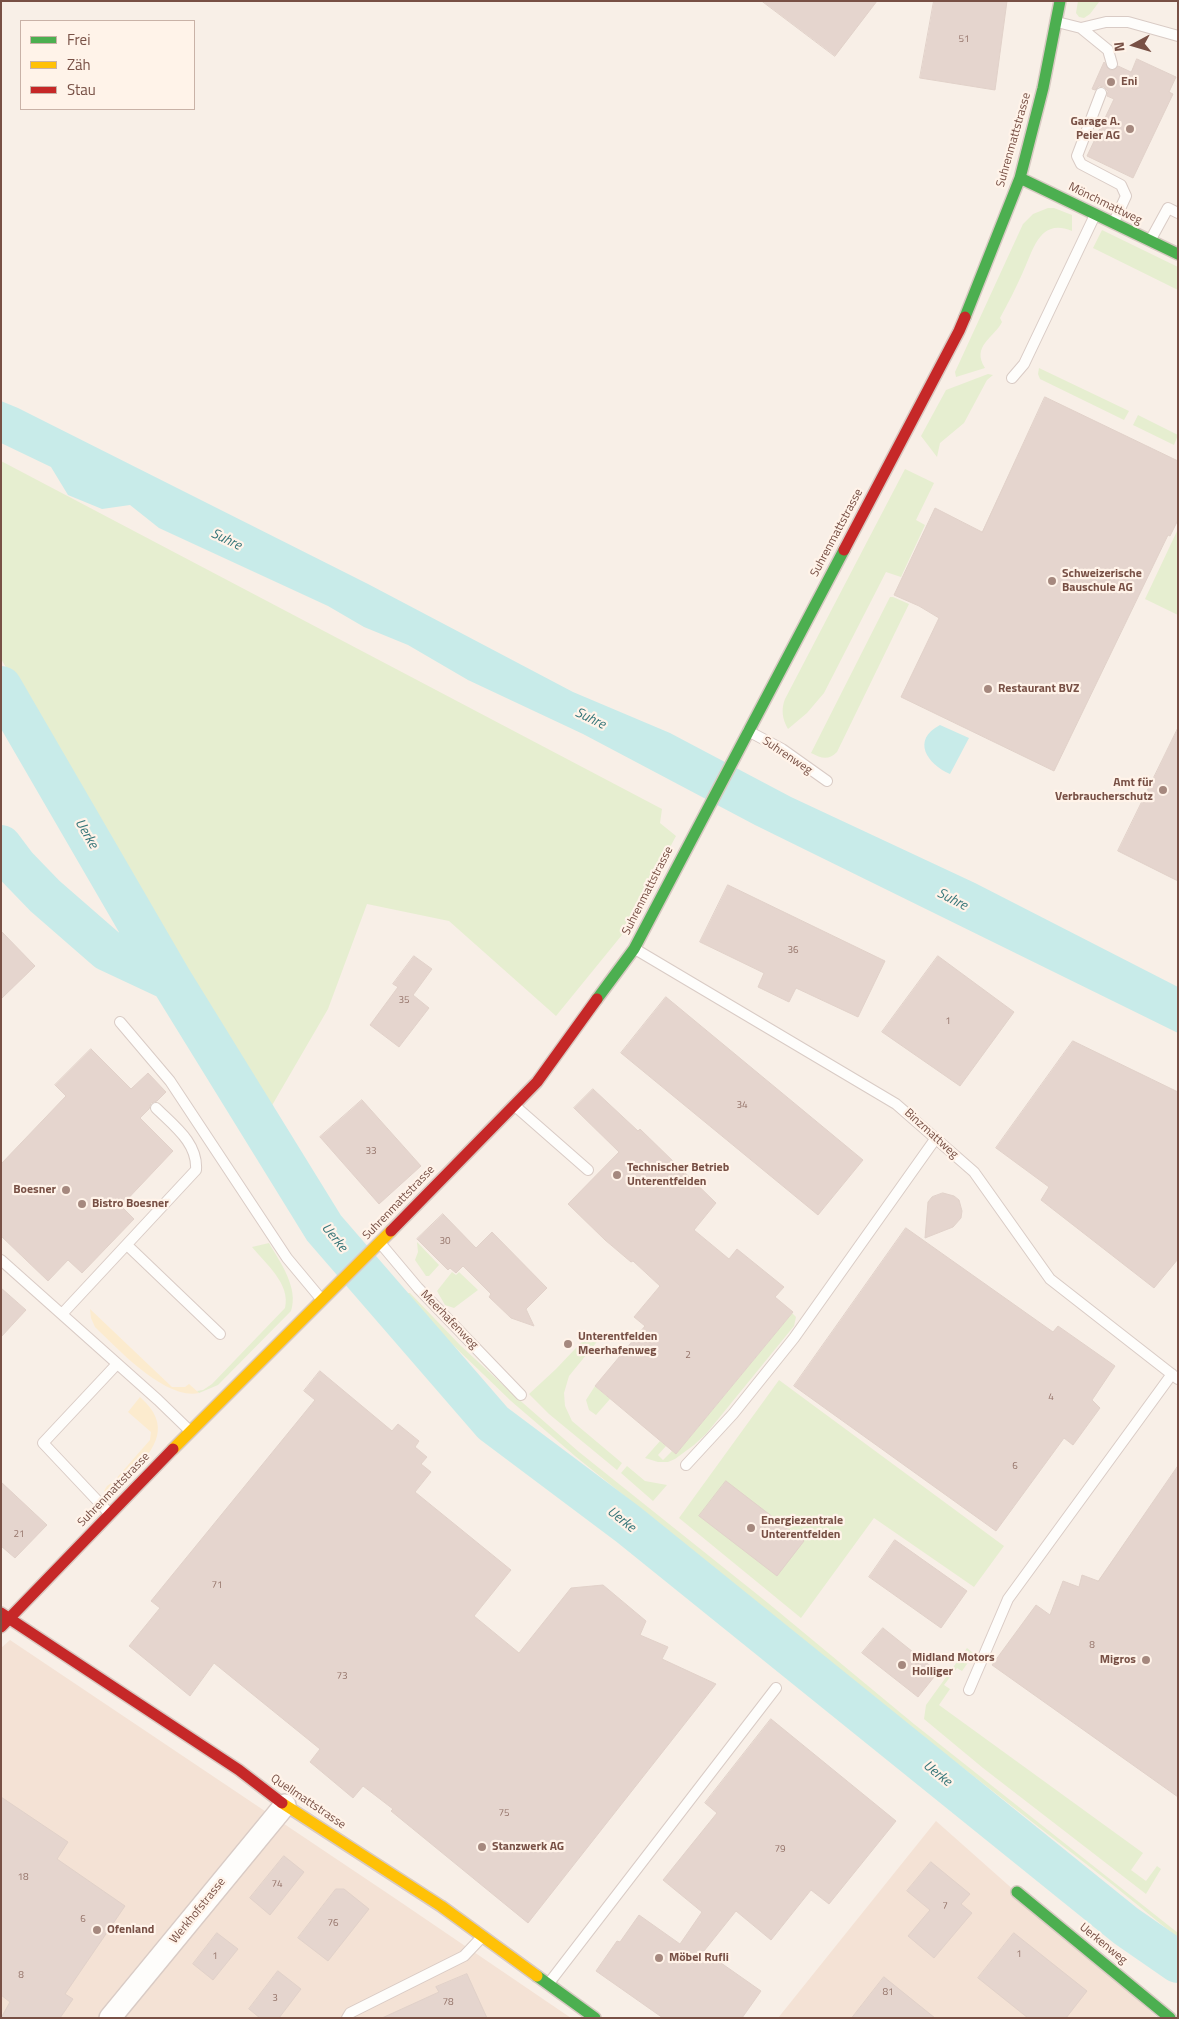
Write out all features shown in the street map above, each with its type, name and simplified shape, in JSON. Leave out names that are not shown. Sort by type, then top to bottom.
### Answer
[{"type":"street","name":"Suhrenmattstrasse","points":[[1,1627],[6,1616],[110,1514],[190,1431],[326,1298],[537,1082],[634,949],[959,331],[1020,178],[1043,88],[1060,1]]},
{"type":"street","name":"Mönchmattweg","points":[[1020,178],[1178,254]]},
{"type":"street","name":"Quellmattstrasse","points":[[6,1616],[239,1770],[286,1805],[441,1906],[595,2018]]},
{"type":"street","name":"Werkhofstrasse","points":[[110,2018],[286,1805]]},
{"type":"street","name":"Uerkenweg","points":[[1017,1892],[1170,2018]]},
{"type":"lane","points":[[1056,22],[1081,28],[1108,50],[1112,64]]},
{"type":"lane","points":[[1081,28],[1106,22],[1128,22],[1178,36]]},
{"type":"lane","points":[[1101,93],[1077,156],[1081,164],[1121,185],[1126,196],[1114,223]]},
{"type":"lane","points":[[1150,241],[1168,208],[1178,213]]},
{"type":"lane","points":[[1012,378],[1024,364],[1095,214]]},
{"type":"lane","name":"Suhrenweg","points":[[748,730],[782,749],[826,782]]},
{"type":"lane","name":"Binzmattweg","points":[[634,949],[896,1104],[974,1172],[1050,1278],[1175,1377]]},
{"type":"lane","points":[[120,1022],[170,1081],[286,1258],[326,1298]]},
{"type":"lane","points":[[514,1105],[588,1170]]},
{"type":"lane","points":[[62,1314],[196,1170],[197,1160],[186,1138],[156,1108]]},
{"type":"lane","points":[[686,1465],[733,1414],[794,1338],[936,1138]]},
{"type":"lane","points":[[127,1245],[220,1334]]},
{"type":"lane","name":"Meerhafenweg","points":[[376,1246],[521,1395]]},
{"type":"lane","points":[[1,1260],[158,1400],[190,1431]]},
{"type":"lane","points":[[110,1514],[43,1443],[117,1364]]},
{"type":"lane","points":[[969,1690],[1008,1599],[1175,1377]]},
{"type":"lane","points":[[549,1984],[776,1688]]},
{"type":"lane","points":[[347,2018],[350,2014],[464,1956],[483,1936]]},
{"type":"shaded area","points":[[10,1640],[571,2018],[1,2018],[1,1648]]},
{"type":"shaded area","points":[[936,1821],[1158,2018],[778,2018]]},
{"type":"green space","points":[[1078,1],[1099,2],[1090,14],[1084,18],[1079,17],[1076,13]]},
{"type":"green space","points":[[1048,208],[1054,208],[1072,215],[1072,231],[1052,228],[1039,238],[1000,318],[1002,322],[982,348],[981,360],[985,368],[956,377],[955,372],[1023,224],[1033,214]]},
{"type":"green space","points":[[1102,230],[1178,267],[1178,290],[1093,248]]},
{"type":"green space","points":[[1039,368],[1129,411],[1124,420],[1040,379],[1038,374]]},
{"type":"green space","points":[[988,374],[993,375],[987,380],[964,423],[940,443],[937,457],[921,436],[946,390]]},
{"type":"green space","points":[[1138,415],[1178,435],[1174,445],[1133,425]]},
{"type":"green space","points":[[1,461],[662,809],[660,823],[676,836],[626,930],[556,1016],[449,921],[367,904],[328,1009],[267,1114],[1,659]]},
{"type":"green space","points":[[905,469],[934,483],[916,520],[925,525],[901,577],[886,572],[824,693],[807,713],[788,729],[784,722],[783,714],[785,699]]},
{"type":"green space","points":[[1178,529],[1178,615],[1145,599]]},
{"type":"green space","points":[[890,597],[909,604],[837,752],[827,758],[811,753]]},
{"type":"green space","points":[[417,1242],[439,1265],[429,1276],[426,1276],[415,1260],[418,1252]]},
{"type":"green space","points":[[269,1243],[283,1267],[290,1284],[293,1302],[291,1311],[218,1385],[199,1393],[197,1391],[203,1390],[212,1384],[285,1308],[286,1299],[281,1282],[252,1247]]},
{"type":"green space","points":[[452,1272],[456,1275],[459,1272],[478,1290],[454,1308],[445,1305],[437,1291]]},
{"type":"green space","points":[[399,1293],[410,1293],[461,1346],[579,1452],[768,1603],[914,1724],[1178,1933],[1178,1938],[913,1729],[575,1456],[511,1401]]},
{"type":"green space","points":[[792,1313],[796,1317],[794,1326],[706,1434],[675,1459],[668,1462],[658,1462],[645,1458],[660,1441],[666,1446],[658,1455],[663,1460],[672,1451],[676,1454]]},
{"type":"green space","points":[[592,1331],[600,1338],[569,1376],[564,1393],[565,1406],[572,1421],[622,1463],[617,1470],[549,1414],[529,1394]]},
{"type":"green space","points":[[779,1380],[1004,1546],[974,1587],[874,1518],[801,1618],[679,1518]]},
{"type":"green space","points":[[595,1386],[610,1399],[596,1415],[589,1410],[586,1400]]},
{"type":"green space","points":[[627,1466],[645,1481],[667,1485],[653,1501],[621,1473]]},
{"type":"green space","points":[[967,1648],[974,1654],[962,1671],[957,1668],[944,1685],[950,1689],[939,1705],[1143,1853],[1131,1870],[1146,1881],[1157,1866],[1161,1869],[1146,1894],[983,1768],[924,1719],[926,1705]]},
{"type":"sand","points":[[90,1309],[172,1387],[185,1387],[189,1384],[199,1393],[186,1393],[172,1389],[143,1371],[95,1327]]},
{"type":"sand","points":[[140,1397],[150,1407],[156,1417],[157,1436],[154,1445],[141,1464],[109,1494],[104,1491],[107,1486],[114,1481],[150,1440],[151,1432],[128,1412]]},
{"type":"water","name":"Suhre","points":[[1,401],[368,584],[573,692],[670,733],[791,797],[975,883],[1178,987],[1178,1033],[755,825],[583,734],[468,680],[408,645],[364,627],[328,606],[159,528],[130,505],[102,509],[68,495],[51,467],[1,443]]},
{"type":"water","points":[[940,725],[969,738],[950,774],[942,770],[929,758],[924,744],[931,731]]},
{"type":"building","points":[[762,1],[877,1],[835,56]]},
{"type":"building","points":[[934,1],[1007,1],[995,90],[920,78]]},
{"type":"building","points":[[1137,59],[1176,77],[1169,92],[1173,94],[1133,178],[1087,156],[1114,99],[1107,96],[1108,91],[1104,87],[1099,86],[1095,90],[1092,89],[1104,62],[1110,70],[1114,70],[1118,66],[1131,72]]},
{"type":"building","name":"Schweizerische Bauschule AG","points":[[1045,397],[1178,461],[1178,520],[1170,536],[1168,535],[1054,771],[901,697],[939,618],[919,606],[894,595],[935,508],[982,532]]},
{"type":"building","name":"Amt für Verbraucherschutz","points":[[1178,728],[1178,881],[1118,851]]},
{"type":"building","points":[[728,885],[885,961],[858,1017],[796,988],[789,1002],[758,987],[764,973],[700,942]]},
{"type":"building","points":[[1,931],[35,966],[1,999]]},
{"type":"building","points":[[414,956],[432,969],[413,995],[429,1008],[399,1047],[370,1025],[398,987],[393,984]]},
{"type":"building","points":[[938,956],[1014,1012],[960,1086],[882,1032]]},
{"type":"building","points":[[666,997],[863,1160],[818,1215],[621,1053]]},
{"type":"building","points":[[1073,1041],[1178,1092],[1178,1259],[1154,1288],[1041,1200],[1049,1187],[996,1148]]},
{"type":"building","points":[[91,1049],[131,1089],[148,1073],[166,1092],[157,1101],[151,1103],[149,1109],[140,1118],[173,1151],[121,1206],[134,1219],[82,1273],[68,1260],[48,1281],[1,1236],[1,1164],[66,1096],[55,1085]]},
{"type":"building","points":[[593,1089],[638,1131],[640,1129],[716,1203],[694,1230],[729,1259],[737,1249],[784,1287],[775,1297],[793,1312],[676,1454],[595,1386],[645,1326],[634,1317],[660,1286],[633,1261],[631,1262],[605,1240],[568,1204],[619,1152],[574,1108]]},
{"type":"building","points":[[362,1100],[421,1166],[379,1204],[320,1137]]},
{"type":"building","points":[[943,1193],[954,1196],[959,1200],[962,1211],[961,1218],[953,1227],[925,1238],[928,1202],[932,1197]]},
{"type":"building","points":[[443,1214],[476,1248],[492,1232],[547,1288],[526,1309],[534,1326],[511,1318],[489,1297],[491,1294],[463,1266],[456,1273],[450,1268],[448,1270],[417,1239]]},
{"type":"building","points":[[906,1228],[1053,1332],[1058,1326],[1115,1366],[1092,1400],[1100,1408],[1073,1445],[1064,1438],[996,1531],[794,1386]]},
{"type":"building","points":[[1,1288],[26,1310],[1,1337]]},
{"type":"building","points":[[320,1371],[392,1431],[398,1424],[419,1441],[415,1447],[427,1457],[421,1464],[431,1472],[415,1492],[511,1570],[474,1616],[519,1653],[571,1588],[603,1585],[646,1621],[640,1635],[668,1647],[662,1659],[716,1684],[528,1923],[363,1786],[353,1798],[310,1762],[320,1749],[214,1663],[190,1696],[129,1646],[160,1608],[151,1601],[315,1400],[304,1391]]},
{"type":"building","points":[[1178,1466],[1178,1797],[992,1665],[1036,1605],[1050,1615],[1063,1581],[1079,1587],[1082,1575],[1098,1581]]},
{"type":"building","name":"Energiezentrale Unterentfelden","points":[[726,1481],[804,1541],[777,1576],[699,1516]]},
{"type":"building","points":[[1,1482],[47,1525],[15,1558],[1,1546]]},
{"type":"building","points":[[895,1540],[967,1591],[941,1628],[869,1577]]},
{"type":"building","points":[[883,1628],[938,1672],[918,1697],[862,1653]]},
{"type":"building","points":[[771,1719],[896,1821],[829,1904],[811,1890],[771,1940],[736,1911],[704,1951],[761,1991],[742,2018],[663,2018],[596,1971],[617,1941],[620,1942],[639,1915],[680,1944],[702,1912],[663,1880],[717,1813],[705,1803]]},
{"type":"building","points":[[1,1797],[68,1842],[57,1859],[125,1906],[65,1994],[73,1999],[60,2018],[1,2018],[10,2002],[1,1995]]},
{"type":"building","points":[[284,1856],[304,1872],[270,1915],[250,1898]]},
{"type":"building","points":[[931,1862],[970,1894],[961,1904],[972,1913],[934,1958],[908,1936],[930,1910],[907,1891]]},
{"type":"building","points":[[336,1889],[344,1889],[369,1909],[328,1961],[298,1938]]},
{"type":"building","points":[[217,1933],[238,1949],[213,1980],[193,1964]]},
{"type":"building","points":[[1014,1933],[1087,1991],[1066,2018],[1028,2018],[978,1978]]},
{"type":"building","points":[[278,1971],[301,1989],[279,2018],[260,2018],[249,2009]]},
{"type":"building","points":[[467,1974],[487,2018],[382,2018],[439,1992],[436,1987]]},
{"type":"building","points":[[884,1977],[935,2018],[852,2018]]},
{"type":"waterway","name":"Uerke","points":[[1,687],[171,980],[324,1228],[493,1423],[629,1525],[1126,1926],[1178,1962]]},
{"type":"waterway","name":"Uerke","points":[[1,846],[16,866],[45,896],[107,950],[171,980]]},
{"type":"traffic: fast","points":[[965,317],[1020,178],[1043,88],[1060,1]]},
{"type":"traffic: fast","points":[[1020,178],[1178,254]]},
{"type":"traffic: fast","points":[[597,999],[634,949],[844,550]]},
{"type":"traffic: fast","points":[[1017,1892],[1170,2018]]},
{"type":"traffic: fast","points":[[537,1976],[595,2018]]},
{"type":"traffic: slow","points":[[173,1449],[391,1231]]},
{"type":"traffic: slow","points":[[282,1803],[441,1906],[537,1976]]},
{"type":"traffic: jam","points":[[844,550],[965,317]]},
{"type":"traffic: jam","points":[[391,1231],[537,1082],[597,999]]},
{"type":"traffic: jam","points":[[1,1627],[173,1449]]},
{"type":"traffic: jam","points":[[1,1613],[239,1770],[282,1803]]},
{"type":"place","name":"Eni","points":[[1111,82]]},
{"type":"place","name":"Garage A. Peier AG","points":[[1130,129]]},
{"type":"place","name":"Schweizerische Bauschule AG","points":[[1052,581]]},
{"type":"place","name":"Restaurant BVZ","points":[[988,689]]},
{"type":"place","name":"Amt für Verbraucherschutz","points":[[1163,790]]},
{"type":"place","name":"Technischer Betrieb Unterentfelden","points":[[617,1175]]},
{"type":"place","name":"Boesner","points":[[66,1190]]},
{"type":"place","name":"Bistro Boesner","points":[[82,1204]]},
{"type":"place","name":"Unterentfelden Meerhafenweg","points":[[568,1344]]},
{"type":"place","name":"Energiezentrale Unterentfelden","points":[[751,1528]]},
{"type":"place","name":"Migros","points":[[1146,1660]]},
{"type":"place","name":"Midland Motors Holliger","points":[[902,1665]]},
{"type":"place","name":"Stanzwerk AG","points":[[482,1847]]},
{"type":"place","name":"Ofenland","points":[[97,1930]]},
{"type":"place","name":"Möbel Rufli","points":[[659,1958]]}]
